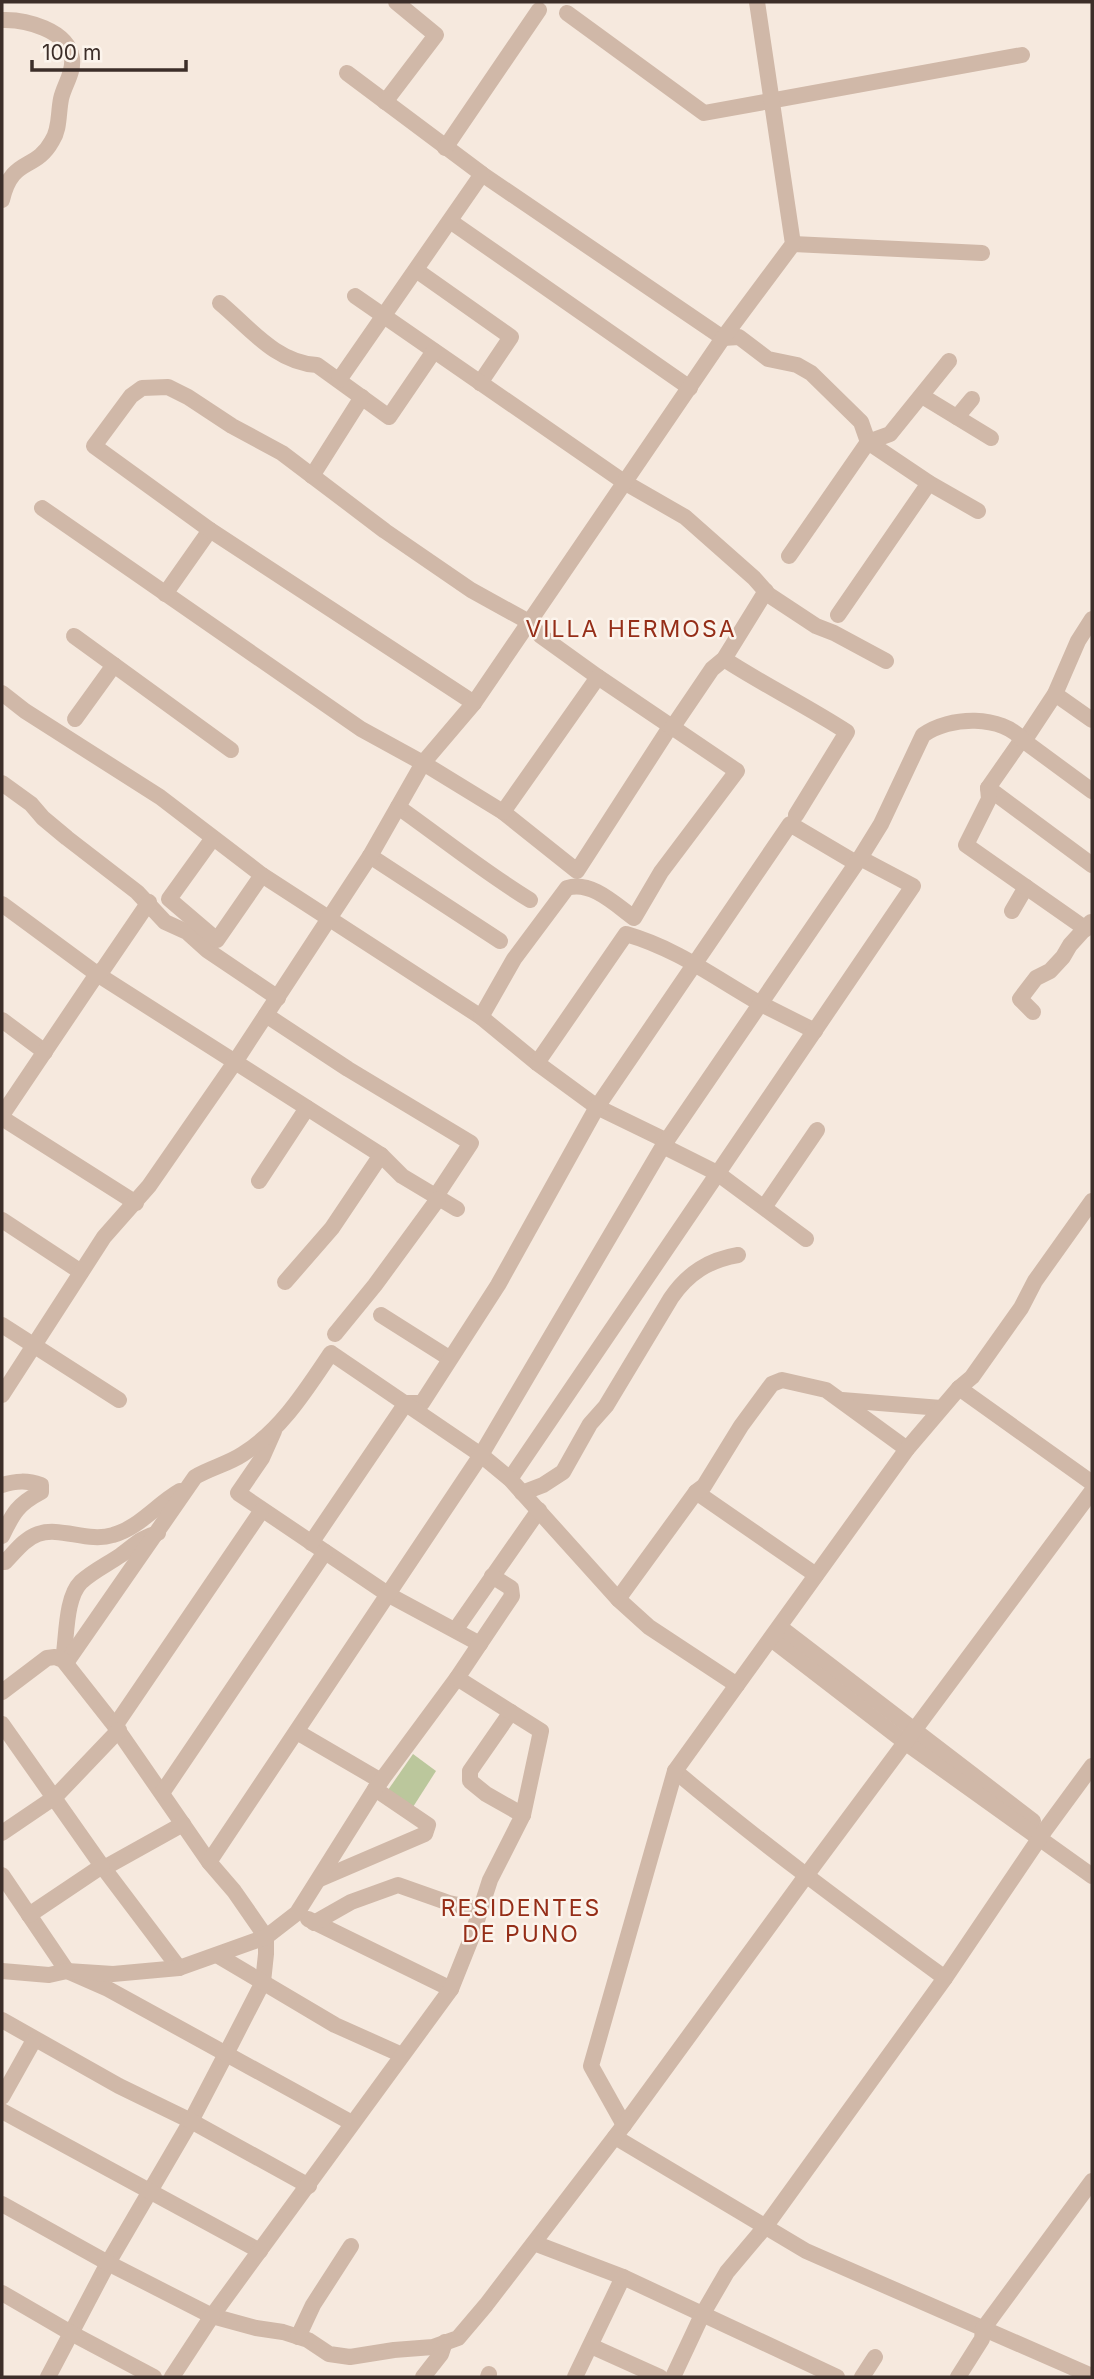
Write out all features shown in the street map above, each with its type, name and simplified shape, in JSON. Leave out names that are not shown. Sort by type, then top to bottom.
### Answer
[{"type":"street","points":[[385,102],[436,35],[396,2]]},
{"type":"street","points":[[2,1395],[104,1237],[136,1203],[278,998],[370,856],[423,763],[474,703],[723,338],[793,244],[757,2]]},
{"type":"street","points":[[445,148],[539,10]]},
{"type":"street","points":[[567,13],[704,113],[1023,55]]},
{"type":"street","points":[[2,200],[6,182],[12,173],[43,154],[53,140],[72,59],[64,41],[43,27],[5,17]]},
{"type":"street","points":[[348,73],[445,148],[723,338],[739,337],[768,359],[797,365],[811,373],[862,422],[868,442],[929,483],[978,511]]},
{"type":"street","points":[[339,380],[482,174]]},
{"type":"street","points":[[450,221],[690,388]]},
{"type":"street","points":[[793,244],[982,253]]},
{"type":"street","points":[[416,270],[511,337],[481,383]]},
{"type":"street","points":[[355,296],[624,482],[685,517],[766,591],[816,626],[886,661]]},
{"type":"street","points":[[220,303],[248,326],[259,340],[304,364],[317,365],[388,417],[434,351]]},
{"type":"street","points":[[789,556],[868,442],[890,435],[949,361]]},
{"type":"street","points":[[474,703],[210,530],[94,446],[131,396],[142,388],[168,387],[282,453],[385,531],[471,590],[529,622],[541,636],[598,677],[737,771],[662,872],[634,918],[602,895],[583,886],[567,888],[514,958],[481,1017]]},
{"type":"street","points":[[922,396],[991,438]]},
{"type":"street","points":[[312,476],[362,397]]},
{"type":"street","points":[[957,417],[972,398]]},
{"type":"street","points":[[838,615],[929,483]]},
{"type":"street","points":[[42,508],[361,729],[503,812],[577,871],[671,728],[712,669],[724,659],[766,591]]},
{"type":"street","points":[[165,594],[210,530]]},
{"type":"street","points":[[1033,1012],[1020,999],[1036,978],[1049,971],[1090,925],[1026,887],[966,845],[989,799],[988,788],[1018,745],[1024,741],[1085,646],[1092,619]]},
{"type":"street","points":[[74,636],[230,750]]},
{"type":"street","points":[[724,659],[776,691],[811,708],[847,732],[796,815]]},
{"type":"street","points":[[75,719],[114,665]]},
{"type":"street","points":[[503,812],[598,677]]},
{"type":"street","points":[[2,693],[25,711],[160,797],[262,875],[481,1017],[597,1107],[717,1173],[806,1238]]},
{"type":"street","points":[[1055,694],[1092,720]]},
{"type":"street","points":[[209,1862],[481,1455],[665,1144],[858,861],[881,824],[923,735],[934,727],[964,722],[998,724],[1017,733],[1024,741],[1089,784]]},
{"type":"street","points":[[2,783],[149,902],[155,914],[165,922],[187,932],[207,950],[278,998]]},
{"type":"street","points":[[988,788],[1092,866]]},
{"type":"street","points":[[398,807],[494,878],[530,900]]},
{"type":"street","points":[[406,1403],[422,1404],[498,1284],[597,1107],[790,824],[858,861],[913,886],[510,1479]]},
{"type":"street","points":[[213,838],[169,899],[217,940],[262,875]]},
{"type":"street","points":[[370,856],[500,941]]},
{"type":"street","points":[[1012,911],[1026,887]]},
{"type":"street","points":[[136,1203],[2,1116],[149,902]]},
{"type":"street","points":[[2,904],[97,974],[381,1155],[402,1176],[457,1209]]},
{"type":"street","points":[[537,1063],[626,934],[650,941],[694,962],[760,1003],[814,1031]]},
{"type":"street","points":[[266,1015],[348,1069],[471,1143],[437,1198],[375,1285],[335,1334]]},
{"type":"street","points":[[2,1020],[45,1052]]},
{"type":"street","points":[[259,1181],[307,1108]]},
{"type":"street","points":[[765,1206],[817,1130]]},
{"type":"street","points":[[285,1282],[332,1228],[381,1155]]},
{"type":"street","points":[[1092,1201],[971,1377],[907,1449],[675,1771],[592,2066],[619,2131],[765,2227],[806,2251],[1092,2376]]},
{"type":"street","points":[[2,1220],[81,1272]]},
{"type":"street","points":[[522,1493],[543,1485],[563,1472],[590,1424],[606,1406],[683,1282],[713,1261],[738,1255]]},
{"type":"street","points":[[381,1315],[449,1358]]},
{"type":"street","points":[[2,1325],[119,1400]]},
{"type":"street","points":[[61,1660],[158,1533],[195,1477],[205,1471],[217,1469],[244,1454],[277,1426],[331,1353],[481,1455],[510,1479],[580,1560],[649,1627],[737,1685]]},
{"type":"street","points":[[618,1599],[696,1492],[704,1486],[741,1426],[772,1384],[782,1380],[826,1390],[907,1449]]},
{"type":"street","points":[[959,1388],[1092,1483]]},
{"type":"street","points":[[839,1400],[941,1408]]},
{"type":"street","points":[[311,1543],[406,1403]]},
{"type":"street","points":[[277,1426],[262,1458],[238,1493],[389,1595],[480,1644]]},
{"type":"street","points":[[2,1485],[31,1481],[41,1485],[41,1492],[21,1504],[2,1536]]},
{"type":"street","points":[[2,1562],[37,1534],[52,1533],[90,1538],[113,1535],[153,1513],[186,1489]]},
{"type":"street","points":[[2,2204],[108,2263],[212,2316],[308,2340],[329,2354],[350,2357],[433,2347],[458,2337],[619,2131],[1092,1491]]},
{"type":"street","points":[[696,1492],[816,1575]]},
{"type":"street","points":[[2,1833],[55,1797],[117,1728],[262,1510]]},
{"type":"street","points":[[456,1629],[539,1510]]},
{"type":"street","points":[[61,1660],[69,1608],[76,1588],[93,1572],[134,1543],[158,1533]]},
{"type":"street","points":[[162,1793],[325,1552]]},
{"type":"street","points":[[2,1971],[48,1975],[67,1971],[113,1974],[179,1968],[266,1937],[298,1913],[378,1785],[457,1678],[512,1596],[511,1588],[492,1576]]},
{"type":"street","points":[[775,1633],[1092,1875]]},
{"type":"street","points":[[2,1692],[47,1658],[61,1660],[117,1728],[209,1862],[234,1891],[266,1937],[263,1982],[191,2121],[108,2263],[48,2377]]},
{"type":"street","points":[[172,2377],[212,2316],[451,1989],[490,1880],[523,1815],[541,1731],[457,1678]]},
{"type":"street","points":[[511,1712],[470,1771],[470,1781],[486,1794],[523,1815]]},
{"type":"street","points":[[2,1724],[103,1867],[179,1968]]},
{"type":"street","points":[[297,1732],[378,1785],[428,1825],[425,1834],[320,1879]]},
{"type":"street","points":[[673,2377],[702,2315],[727,2272],[765,2227],[945,1978],[1092,1766]]},
{"type":"street","points":[[675,1771],[729,1816],[945,1978]]},
{"type":"street","points":[[29,1915],[103,1867],[183,1824]]},
{"type":"street","points":[[1042,1835],[1092,1863]]},
{"type":"street","points":[[2,1875],[67,1971],[108,1989],[227,2052],[352,2123]]},
{"type":"street","points":[[314,1923],[351,1902],[398,1885],[449,1903],[481,1910]]},
{"type":"street","points":[[298,1913],[451,1989]]},
{"type":"street","points":[[217,1955],[335,2025],[402,2055]]},
{"type":"street","points":[[2,2020],[34,2040],[309,2186]]},
{"type":"street","points":[[2,2097],[34,2040]]},
{"type":"street","points":[[2,2111],[260,2251]]},
{"type":"street","points":[[958,2377],[982,2339],[983,2329],[1092,2180]]},
{"type":"street","points":[[534,2243],[623,2277],[837,2377]]},
{"type":"street","points":[[298,2337],[313,2305],[351,2246]]},
{"type":"street","points":[[575,2377],[623,2277]]},
{"type":"street","points":[[2,2293],[154,2377]]},
{"type":"street","points":[[423,2377],[442,2354],[445,2342]]},
{"type":"street","points":[[584,2377],[591,2346]]},
{"type":"street","points":[[591,2346],[660,2377]]},
{"type":"street","points":[[862,2377],[875,2357]]},
{"type":"green space","points":[[413,1754],[436,1771],[413,1807],[388,1790]]},
{"type":"district","name":"VILLA HERMOSA","points":[[631,629]]},
{"type":"district","name":"RESIDENTES DE PUNO","points":[[521,1921]]}]
